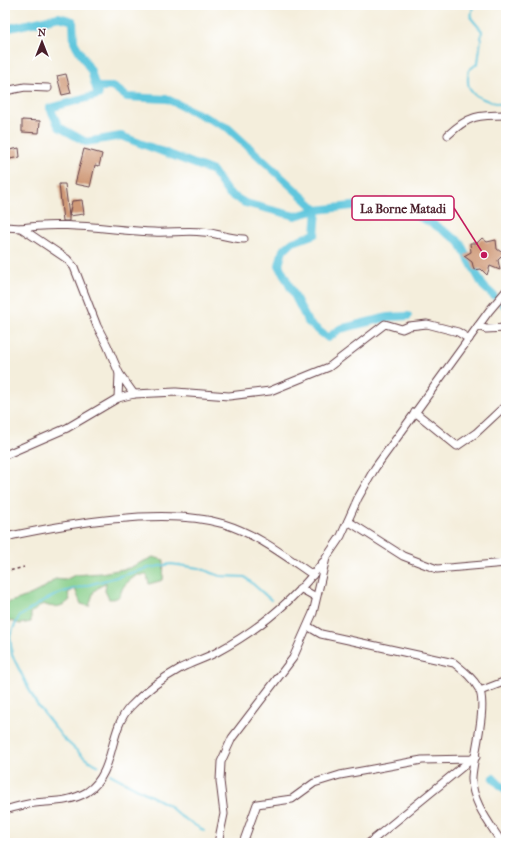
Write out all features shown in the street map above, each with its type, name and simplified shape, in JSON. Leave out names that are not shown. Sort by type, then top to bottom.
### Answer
[{"type":"street","points":[[5,90],[25,87],[48,88]]},
{"type":"street","points":[[448,135],[460,124],[472,117],[506,114]]},
{"type":"street","points":[[5,227],[21,228],[50,225],[156,232],[205,232],[234,238],[244,238]]},
{"type":"street","points":[[21,228],[67,260],[74,267],[97,326],[108,344],[118,373],[134,394]]},
{"type":"street","points":[[5,810],[34,803],[69,801],[88,791],[102,775],[111,754],[119,724],[129,708],[154,685],[181,668],[216,653],[248,634],[313,575],[341,536],[375,468],[478,326],[506,290]]},
{"type":"street","points":[[5,455],[67,428],[118,398],[134,394],[176,392],[229,396],[270,391],[329,367],[385,324],[402,329],[409,326],[427,324],[458,332],[469,339]]},
{"type":"street","points":[[478,326],[486,329],[506,328]]},
{"type":"street","points":[[118,373],[118,398]]},
{"type":"street","points":[[415,412],[457,446],[476,433],[506,405]]},
{"type":"street","points":[[5,537],[45,528],[146,517],[210,521],[226,524],[265,542],[313,575]]},
{"type":"street","points":[[348,521],[403,556],[437,570],[506,563]]},
{"type":"street","points":[[218,843],[224,814],[220,781],[221,762],[226,748],[232,738],[294,658],[309,627],[326,558]]},
{"type":"street","points":[[300,588],[316,597]]},
{"type":"street","points":[[309,627],[321,634],[454,663],[469,675],[480,691],[481,723],[474,758],[472,778],[477,801],[502,843]]},
{"type":"street","points":[[480,691],[506,681]]},
{"type":"street","points":[[243,843],[257,804],[292,799],[319,781],[392,764],[422,760],[474,758]]},
{"type":"street","points":[[369,843],[474,758]]},
{"type":"path","points":[[5,572],[24,567]]},
{"type":"green space","points":[[153,557],[164,560],[163,580],[149,584],[147,575],[137,575],[125,585],[119,597],[113,599],[109,599],[105,591],[106,582],[94,591],[89,606],[81,604],[75,589],[68,593],[70,600],[64,604],[54,607],[43,604],[31,613],[31,622],[20,624],[6,619],[6,603],[32,594],[45,587],[55,579],[65,580],[75,575],[101,573],[129,568]]},
{"type":"building","points":[[66,74],[71,93],[62,95],[57,76]]},
{"type":"building","points":[[22,120],[40,121],[39,133],[22,132]]},
{"type":"building","points":[[19,148],[20,157],[5,160],[5,151]]},
{"type":"building","points":[[84,149],[102,154],[99,166],[95,165],[90,187],[75,184]]},
{"type":"building","points":[[59,184],[65,184],[69,221],[63,221]]},
{"type":"building","points":[[82,200],[84,214],[69,216],[72,201]]},
{"type":"building","points":[[482,238],[487,242],[496,240],[497,249],[504,254],[498,260],[500,270],[490,266],[487,275],[481,269],[474,270],[472,262],[464,256],[471,252],[470,243],[477,243]]},
{"type":"waterway","points":[[473,5],[471,18],[482,31],[478,63],[469,70],[469,86],[471,91],[480,98],[502,105]]},
{"type":"waterway","points":[[5,29],[59,17],[73,21],[74,42],[91,71],[98,95],[50,108],[59,127],[86,142],[121,136],[213,171],[228,193],[245,203],[295,216],[317,210],[387,202],[430,222],[459,241],[483,286],[493,295]]},
{"type":"waterway","points":[[96,87],[114,87],[127,97],[167,99],[228,128],[317,210],[315,234],[293,242],[283,250],[279,265],[308,322],[328,338],[340,329],[388,317],[408,316]]},
{"type":"waterway","points":[[5,634],[10,635],[19,617],[43,601],[63,592],[149,568],[171,564],[199,568],[220,576],[245,577],[271,600]]},
{"type":"waterway","points":[[10,635],[12,655],[36,703],[63,738],[86,759],[99,766]]},
{"type":"waterway","points":[[110,774],[168,805],[179,815],[204,831]]},
{"type":"waterway","points":[[493,778],[506,791]]},
{"type":"place","name":"La Borne Matadi","points":[[484,255]]}]
